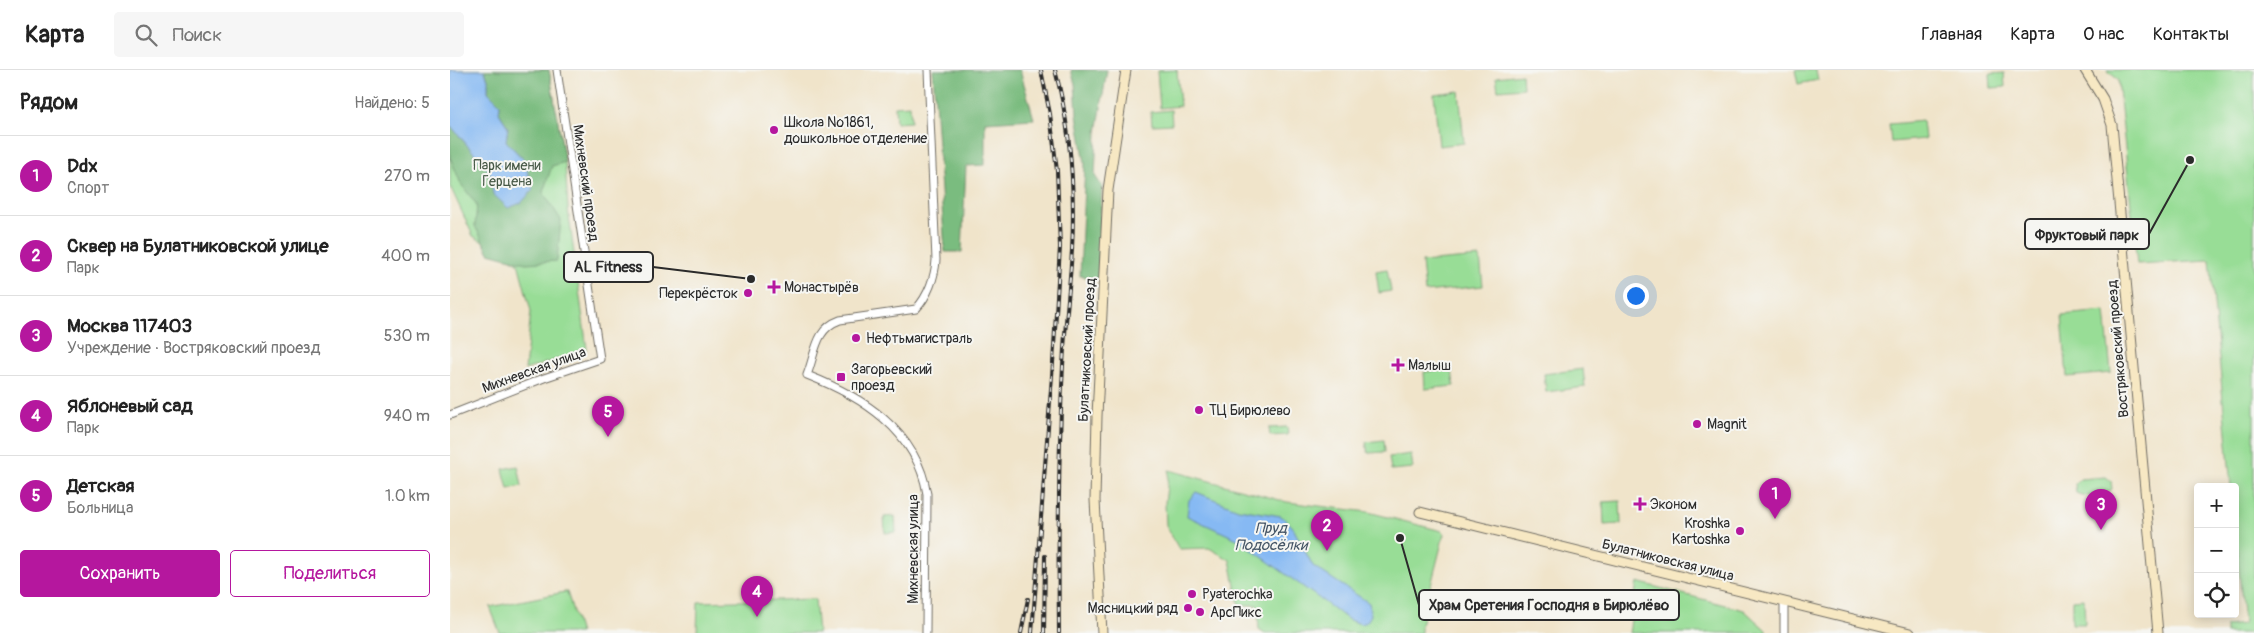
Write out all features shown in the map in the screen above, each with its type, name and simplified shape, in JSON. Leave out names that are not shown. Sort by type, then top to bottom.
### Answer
[{"type":"street","name":"Михневский проезд","points":[[557,70],[600,359]]},
{"type":"street","name":"Михневская улица","points":[[926,633],[926,494],[924,476],[919,464],[900,435],[865,403],[836,386],[807,375],[820,336],[830,324],[840,320],[916,309],[936,272],[928,70]]},
{"type":"street","name":"Булатниковский проезд","points":[[1102,633],[1095,493],[1097,416],[1106,216],[1114,144],[1126,70]]},
{"type":"street","name":"Востряковский проезд","points":[[2085,70],[2103,99],[2112,125],[2158,633]]},
{"type":"street","name":"Михневская улица","points":[[450,416],[544,378],[600,359]]},
{"type":"street","name":"Булатниковская улица","points":[[1420,512],[1910,633]]},
{"type":"street","points":[[1784,602],[1784,633]]},
{"type":"green space","name":"Парк имени Герцена","points":[[450,70],[549,70],[565,162],[568,209],[587,349],[525,370],[531,311],[518,263],[473,236],[450,186]]},
{"type":"green space","points":[[484,70],[549,70],[565,162],[552,166],[543,192],[561,220],[557,261],[526,263],[489,253],[475,226],[477,205],[461,184],[450,157],[450,125],[490,172],[493,194],[524,160],[506,141],[508,127],[499,113],[500,104],[488,92],[488,79]]},
{"type":"green space","points":[[933,70],[1020,70],[1034,119],[985,122],[985,165],[966,166],[962,252],[945,252]]},
{"type":"green space","points":[[1071,70],[1107,70],[1097,133],[1095,176],[1102,186],[1098,279],[1080,276],[1085,163],[1077,115],[1075,84]]},
{"type":"green space","points":[[1177,70],[1180,106],[1160,108],[1157,71]]},
{"type":"green space","points":[[1795,70],[1816,70],[1818,80],[1798,84]]},
{"type":"green space","points":[[2107,70],[2254,70],[2254,633],[2226,633],[2226,626],[2244,624],[2239,571],[2239,483],[2231,483],[2210,260],[2137,264],[2118,80]]},
{"type":"green space","points":[[2004,73],[2005,87],[1991,88],[1990,74]]},
{"type":"green space","points":[[1522,74],[1523,88],[1498,90],[1496,77]]},
{"type":"green space","points":[[1459,91],[1464,143],[1439,146],[1434,94]]},
{"type":"green space","points":[[910,105],[911,122],[896,123],[895,106]]},
{"type":"green space","points":[[1171,110],[1172,124],[1152,125],[1151,112]]},
{"type":"green space","points":[[1923,121],[1925,139],[1891,142],[1889,124]]},
{"type":"green space","points":[[1480,257],[1483,286],[1425,292],[1422,262]]},
{"type":"green space","points":[[1387,269],[1391,291],[1379,293],[1376,271]]},
{"type":"green space","points":[[2105,311],[2111,373],[2067,377],[2062,315]]},
{"type":"green space","points":[[1452,369],[1454,386],[1425,389],[1424,372]]},
{"type":"green space","points":[[1583,369],[1585,387],[1546,392],[1544,374]]},
{"type":"green space","points":[[1287,427],[1288,435],[1270,436],[1269,428]]},
{"type":"green space","points":[[1384,440],[1385,452],[1368,453],[1366,442]]},
{"type":"green space","points":[[1411,454],[1413,468],[1391,470],[1389,457]]},
{"type":"green space","points":[[518,466],[522,486],[508,489],[503,469]]},
{"type":"green space","points":[[1169,470],[1287,502],[1368,512],[1442,531],[1444,534],[1421,625],[1421,633],[1265,633],[1259,629],[1257,605],[1239,605],[1230,560],[1209,548],[1179,549],[1166,526],[1165,503]]},
{"type":"green space","points":[[2106,477],[2111,481],[2112,489],[2108,492],[2095,496],[2085,496],[2076,493],[2075,484],[2080,479]]},
{"type":"green space","points":[[1620,501],[1621,524],[1604,525],[1603,502]]},
{"type":"green space","points":[[895,516],[896,532],[885,533],[884,517]]},
{"type":"green space","points":[[1637,582],[1744,610],[1766,630],[1766,633],[1629,633]]},
{"type":"green space","points":[[567,592],[580,633],[500,633],[490,607]]},
{"type":"green space","points":[[815,599],[818,633],[697,633],[698,602]]},
{"type":"green space","points":[[2084,599],[2085,624],[2072,624],[2072,600]]},
{"type":"water","points":[[450,70],[484,70],[488,79],[488,92],[500,104],[499,113],[508,127],[506,141],[524,160],[533,190],[521,203],[508,208],[493,194],[490,172],[450,125]]},
{"type":"water","name":"Пруд Подосёлки","points":[[1196,492],[1238,509],[1281,516],[1292,526],[1313,566],[1369,603],[1371,615],[1367,622],[1361,624],[1349,620],[1237,539],[1187,516],[1189,500]]},
{"type":"railway","points":[[1032,633],[1060,247],[1057,171],[1050,114],[1041,70]]},
{"type":"railway","points":[[1055,70],[1065,114],[1071,159],[1073,205],[1072,250],[1064,349],[1061,420],[1059,633]]},
{"type":"railway","points":[[1044,633],[1045,556]]},
{"type":"railway","points":[[1021,633],[1028,599]]},
{"type":"place","name":"Школа №1861, дошкольное отделение","points":[[774,130]]},
{"type":"place","name":"Фруктовый парк","points":[[2190,160]]},
{"type":"place","name":"AL Fitness","points":[[751,279]]},
{"type":"place","name":"Монастырёв","points":[[774,287]]},
{"type":"place","name":"Перекрёсток","points":[[748,293]]},
{"type":"place","name":"Нефтьмагистраль","points":[[856,338]]},
{"type":"place","name":"Малыш","points":[[1398,365]]},
{"type":"place","name":"Загорьевский проезд","points":[[841,377]]},
{"type":"place","name":"ТЦ Бирюлево","points":[[1199,410]]},
{"type":"place","name":"Magnit","points":[[1697,424]]},
{"type":"place","name":"Детская","points":[[608,437]]},
{"type":"place","name":"Эконом","points":[[1640,504]]},
{"type":"place","name":"Ddx","points":[[1775,519]]},
{"type":"place","name":"Москва 117403","points":[[2101,530]]},
{"type":"place","name":"Kroshka Kartoshka","points":[[1740,531]]},
{"type":"place","name":"Храм Сретения Господня в Бирюлёво","points":[[1400,538]]},
{"type":"place","name":"Сквер на Булатниковской улице","points":[[1327,551]]},
{"type":"place","name":"Pyaterochka","points":[[1192,594]]},
{"type":"place","name":"Мясницкий ряд","points":[[1188,608]]},
{"type":"place","name":"АрсПикс","points":[[1200,612]]},
{"type":"place","name":"Яблоневый сад","points":[[757,617]]}]
